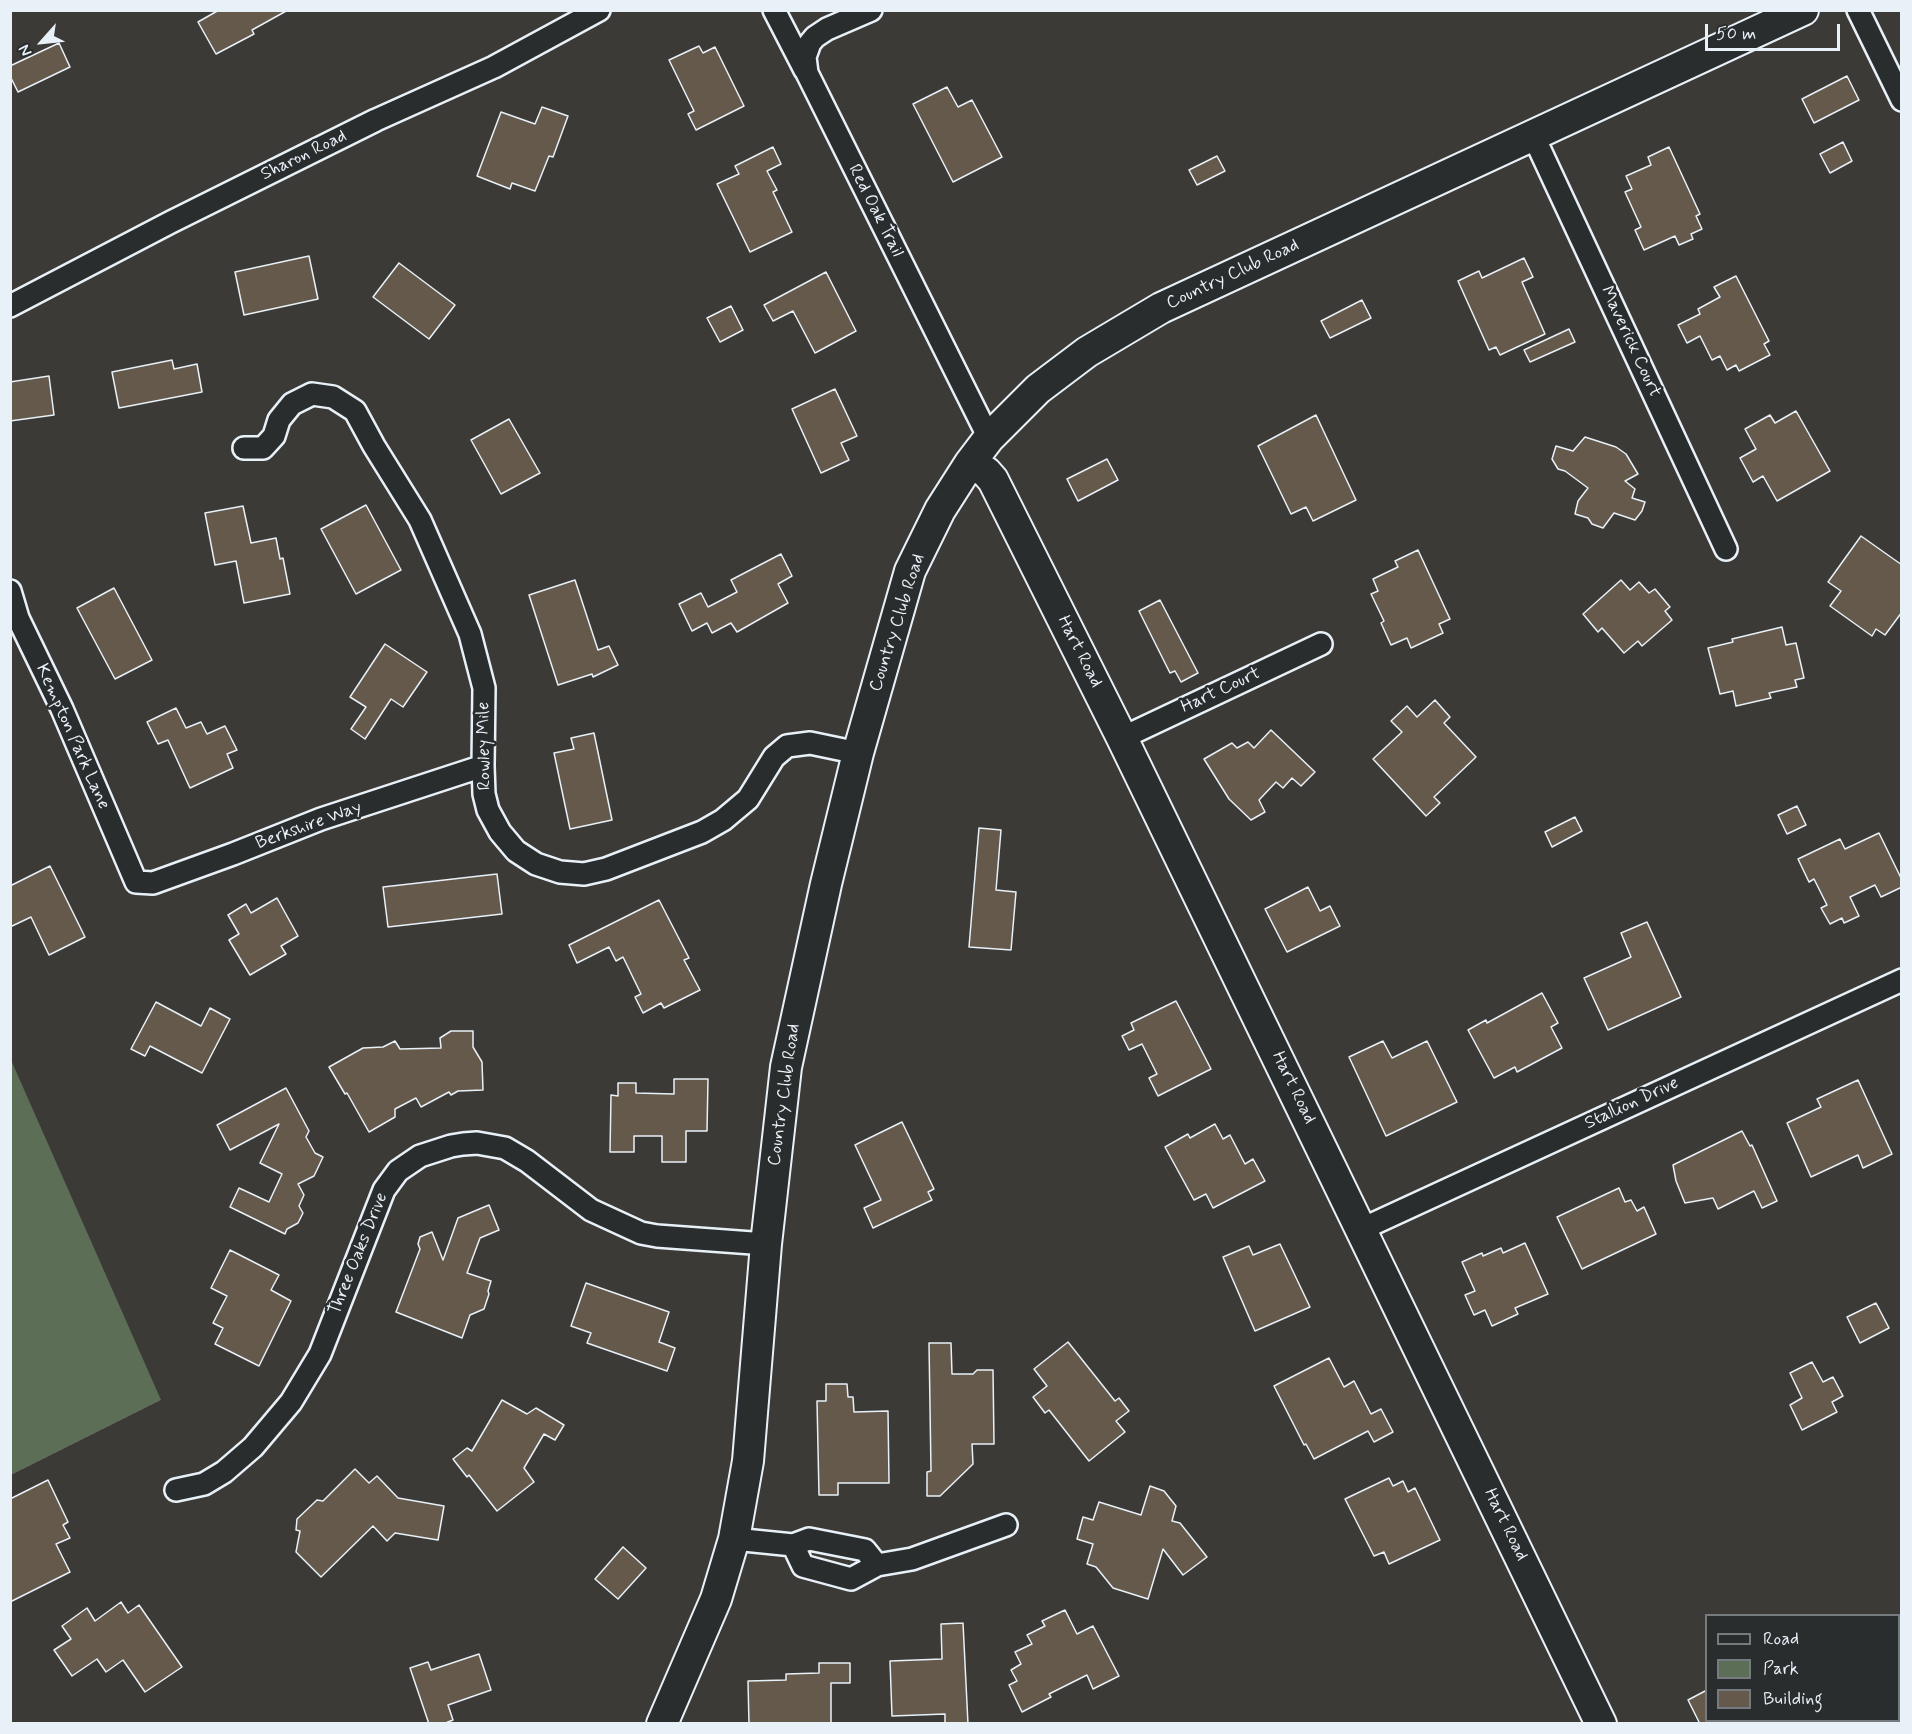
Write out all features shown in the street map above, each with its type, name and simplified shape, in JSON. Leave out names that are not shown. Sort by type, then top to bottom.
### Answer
[{"type":"main road","name":"Country Club Road","points":[[662,1724],[716,1599],[734,1539],[748,1461],[766,1244],[786,1067],[826,884],[858,753],[910,571],[939,510],[970,463],[989,438],[1038,389],[1087,352],[1161,309],[1803,10]]},
{"type":"main road","name":"Hart Road","points":[[970,463],[986,472],[993,480],[1362,1228],[1601,1724]]},
{"type":"street","name":"Sharon Road","points":[[10,306],[171,222],[356,130],[494,67],[598,10]]},
{"type":"street","points":[[774,10],[810,82]]},
{"type":"street","name":"Red Oak Trail","points":[[871,10],[827,29],[810,43],[805,64],[810,82],[989,438]]},
{"type":"street","points":[[1858,10],[1902,100]]},
{"type":"street","name":"Maverick Court","points":[[1533,135],[1726,549]]},
{"type":"street","name":"Rowley Mile","points":[[244,448],[263,448],[274,436],[279,420],[292,404],[312,394],[333,397],[355,411],[420,520],[470,634],[484,688],[483,766],[484,794],[488,810],[500,832],[516,851],[536,864],[560,872],[584,874],[606,869],[702,832],[723,820],[748,799],[774,757],[787,746],[810,743],[858,753]]},
{"type":"street","name":"Kempton Park Lane","points":[[10,591],[18,618],[62,709],[136,882]]},
{"type":"street","name":"Hart Court","points":[[1122,738],[1321,644]]},
{"type":"street","name":"Berkshire Way","points":[[136,882],[153,883],[321,819],[483,766]]},
{"type":"street","name":"Stallion Drive","points":[[1362,1228],[1902,980]]},
{"type":"street","name":"Three Oaks Drive","points":[[176,1490],[204,1484],[224,1472],[253,1447],[291,1402],[320,1354],[384,1190],[398,1172],[420,1156],[463,1144],[477,1143],[505,1148],[527,1161],[591,1210],[641,1233],[766,1244]]},
{"type":"street","points":[[794,1545],[803,1566],[851,1579],[877,1565],[912,1559],[1006,1525]]},
{"type":"street","points":[[734,1539],[794,1545],[809,1539],[865,1550],[877,1565]]},
{"type":"green space","points":[[11,1060],[161,1400],[10,1475]]},
{"type":"building","points":[[219,10],[288,10],[252,30],[254,34],[216,54],[198,22]]},
{"type":"building","points":[[59,43],[70,67],[18,92],[10,76],[10,66]]},
{"type":"building","points":[[699,46],[703,53],[715,47],[744,106],[696,130],[688,114],[694,111],[669,60]]},
{"type":"building","points":[[1847,76],[1859,100],[1814,123],[1802,99]]},
{"type":"building","points":[[947,87],[958,107],[972,100],[1002,157],[953,182],[913,104]]},
{"type":"building","points":[[542,107],[568,116],[553,157],[549,156],[535,191],[512,183],[510,189],[477,176],[501,112],[535,124]]},
{"type":"building","points":[[1843,142],[1852,161],[1830,173],[1820,154]]},
{"type":"building","points":[[773,147],[781,164],[767,171],[777,190],[773,192],[792,232],[750,252],[717,184],[739,174],[735,166]]},
{"type":"building","points":[[1669,147],[1700,214],[1696,216],[1702,229],[1691,234],[1693,239],[1679,245],[1675,236],[1644,250],[1635,230],[1641,227],[1625,192],[1632,189],[1626,176],[1651,165],[1648,157]]},
{"type":"building","points":[[1217,156],[1225,171],[1197,185],[1189,170]]},
{"type":"building","points":[[309,256],[318,299],[244,315],[235,272]]},
{"type":"building","points":[[1524,258],[1533,277],[1522,282],[1545,334],[1500,355],[1496,347],[1489,350],[1458,281],[1479,271],[1482,278]]},
{"type":"building","points":[[399,263],[455,305],[429,339],[373,297]]},
{"type":"building","points":[[826,272],[856,331],[815,353],[793,311],[773,321],[764,305]]},
{"type":"building","points":[[1736,276],[1769,341],[1764,344],[1770,355],[1739,371],[1736,365],[1727,370],[1720,356],[1712,360],[1700,336],[1687,343],[1678,325],[1700,314],[1698,309],[1720,297],[1714,287]]},
{"type":"building","points":[[1362,300],[1371,318],[1330,338],[1321,321]]},
{"type":"building","points":[[731,306],[743,330],[720,342],[707,318]]},
{"type":"building","points":[[1569,329],[1575,342],[1530,362],[1524,350]]},
{"type":"building","points":[[172,360],[174,369],[197,364],[202,392],[119,408],[112,372]]},
{"type":"building","points":[[49,376],[54,415],[10,421],[10,382]]},
{"type":"building","points":[[835,389],[857,436],[841,443],[849,460],[821,473],[792,409]]},
{"type":"building","points":[[1796,411],[1830,471],[1777,501],[1763,476],[1753,482],[1740,458],[1756,449],[1745,429],[1770,415],[1775,423]]},
{"type":"building","points":[[1316,415],[1356,500],[1313,521],[1306,507],[1291,514],[1258,446]]},
{"type":"building","points":[[509,419],[540,473],[501,494],[471,440]]},
{"type":"building","points":[[1585,437],[1616,447],[1626,454],[1638,474],[1625,481],[1635,489],[1632,498],[1645,502],[1635,520],[1614,513],[1603,528],[1592,524],[1588,518],[1575,514],[1578,501],[1588,488],[1565,471],[1558,469],[1552,459],[1556,446],[1573,451]]},
{"type":"building","points":[[1107,459],[1118,480],[1078,501],[1067,479]]},
{"type":"building","points":[[366,505],[401,570],[356,594],[321,529]]},
{"type":"building","points":[[243,506],[251,543],[276,538],[280,559],[283,558],[290,594],[244,603],[236,561],[215,565],[205,513]]},
{"type":"building","points":[[1861,536],[1902,565],[1902,612],[1885,635],[1876,629],[1872,636],[1830,606],[1841,591],[1828,582]]},
{"type":"building","points":[[1418,550],[1450,619],[1439,624],[1443,633],[1411,648],[1407,638],[1391,645],[1381,623],[1384,621],[1371,594],[1378,591],[1373,579],[1398,567],[1395,561]]},
{"type":"building","points":[[781,554],[792,576],[778,584],[788,603],[737,632],[731,623],[712,633],[707,623],[692,631],[679,604],[701,593],[708,607],[737,592],[731,580]]},
{"type":"building","points":[[575,580],[598,650],[609,646],[618,665],[593,677],[592,674],[558,685],[529,595]]},
{"type":"building","points":[[1621,580],[1630,590],[1639,582],[1649,593],[1655,589],[1670,607],[1665,611],[1672,620],[1642,646],[1638,641],[1624,653],[1602,628],[1598,632],[1583,614]]},
{"type":"building","points":[[114,588],[152,660],[115,679],[77,608]]},
{"type":"building","points":[[1160,600],[1198,673],[1181,682],[1175,671],[1170,673],[1139,611]]},
{"type":"building","points":[[1782,627],[1786,645],[1796,643],[1804,678],[1795,680],[1797,687],[1769,693],[1771,698],[1736,706],[1733,691],[1720,694],[1708,648],[1733,642],[1732,639]]},
{"type":"building","points":[[385,644],[427,672],[403,707],[391,699],[365,739],[351,729],[366,707],[350,697]]},
{"type":"building","points":[[1435,700],[1450,717],[1444,723],[1476,757],[1434,797],[1440,803],[1426,816],[1373,759],[1402,732],[1391,721],[1407,706],[1417,717]]},
{"type":"building","points":[[176,708],[186,728],[201,722],[207,734],[225,726],[237,750],[227,754],[233,768],[190,788],[168,740],[158,744],[147,722]]},
{"type":"building","points":[[1271,730],[1315,772],[1301,786],[1292,778],[1283,788],[1276,782],[1259,800],[1265,812],[1251,820],[1229,799],[1204,759],[1232,743],[1237,748],[1248,742],[1254,748]]},
{"type":"building","points":[[594,733],[612,820],[570,829],[554,753],[574,749],[571,738]]},
{"type":"building","points":[[1797,806],[1806,825],[1787,834],[1778,815]]},
{"type":"building","points":[[1575,817],[1582,831],[1552,847],[1545,832]]},
{"type":"building","points":[[979,828],[1001,830],[996,890],[1016,892],[1011,950],[969,947]]},
{"type":"building","points":[[1879,833],[1902,880],[1902,887],[1881,897],[1875,885],[1850,897],[1859,916],[1844,923],[1842,918],[1830,924],[1821,908],[1827,905],[1814,879],[1809,882],[1798,859],[1840,839],[1845,849]]},
{"type":"building","points":[[50,866],[85,937],[49,955],[31,917],[10,927],[10,886]]},
{"type":"building","points":[[497,874],[502,914],[388,927],[383,887]]},
{"type":"building","points":[[1308,887],[1320,911],[1330,906],[1340,926],[1287,952],[1265,909]]},
{"type":"building","points":[[277,898],[298,936],[281,946],[286,954],[250,975],[229,940],[239,934],[228,915],[246,904],[251,913]]},
{"type":"building","points":[[659,900],[689,958],[684,960],[700,990],[664,1008],[661,1003],[643,1013],[635,997],[641,994],[623,957],[616,961],[609,947],[577,963],[569,945]]},
{"type":"building","points":[[1647,922],[1681,997],[1608,1030],[1584,978],[1631,957],[1621,933]]},
{"type":"building","points":[[1542,993],[1558,1023],[1551,1027],[1562,1048],[1517,1072],[1515,1067],[1494,1078],[1468,1030],[1486,1020],[1487,1023]]},
{"type":"building","points":[[1176,1001],[1211,1069],[1158,1096],[1149,1078],[1157,1074],[1142,1044],[1129,1050],[1122,1036],[1134,1030],[1131,1023]]},
{"type":"building","points":[[156,1002],[201,1026],[210,1008],[230,1019],[202,1073],[150,1046],[145,1056],[131,1049]]},
{"type":"building","points":[[451,1031],[473,1031],[473,1047],[482,1062],[483,1090],[458,1091],[451,1095],[449,1092],[421,1107],[416,1098],[395,1109],[395,1117],[369,1132],[329,1067],[363,1048],[383,1047],[395,1041],[400,1049],[441,1048],[440,1038]]},
{"type":"building","points":[[1383,1041],[1392,1058],[1427,1041],[1457,1102],[1386,1136],[1349,1057]]},
{"type":"building","points":[[674,1079],[708,1079],[707,1131],[686,1131],[686,1162],[662,1162],[662,1136],[634,1136],[634,1152],[610,1152],[611,1095],[618,1096],[618,1083],[636,1083],[636,1093],[674,1094]]},
{"type":"building","points":[[1858,1080],[1892,1154],[1863,1168],[1858,1155],[1811,1177],[1787,1123],[1821,1107],[1817,1099]]},
{"type":"building","points":[[286,1088],[309,1131],[306,1137],[315,1153],[323,1157],[314,1176],[298,1184],[304,1195],[299,1206],[303,1213],[298,1223],[287,1229],[285,1234],[230,1207],[239,1188],[269,1202],[282,1174],[260,1163],[279,1124],[230,1150],[217,1125]]},
{"type":"building","points":[[902,1122],[934,1189],[928,1192],[932,1200],[873,1228],[864,1208],[881,1200],[855,1145]]},
{"type":"building","points":[[1215,1124],[1223,1139],[1230,1135],[1245,1164],[1253,1159],[1265,1181],[1213,1208],[1206,1194],[1194,1200],[1165,1147],[1188,1134],[1190,1138]]},
{"type":"building","points":[[1742,1131],[1750,1146],[1752,1145],[1777,1201],[1762,1208],[1754,1191],[1718,1209],[1713,1198],[1685,1203],[1676,1181],[1673,1165]]},
{"type":"building","points":[[1619,1188],[1625,1202],[1631,1200],[1637,1211],[1644,1207],[1656,1234],[1582,1269],[1557,1217]]},
{"type":"building","points":[[489,1205],[499,1230],[480,1238],[467,1273],[491,1281],[489,1294],[484,1309],[470,1315],[462,1338],[396,1312],[420,1249],[418,1244],[420,1237],[432,1232],[443,1260],[458,1218]]},
{"type":"building","points":[[1525,1243],[1548,1294],[1515,1308],[1518,1314],[1492,1326],[1485,1310],[1474,1315],[1465,1295],[1475,1291],[1462,1262],[1501,1248],[1503,1253]]},
{"type":"building","points":[[1280,1244],[1310,1307],[1255,1331],[1223,1257],[1249,1246],[1253,1255]]},
{"type":"building","points":[[230,1250],[279,1275],[271,1290],[291,1301],[259,1366],[215,1344],[223,1328],[213,1323],[227,1296],[211,1288]]},
{"type":"building","points":[[586,1283],[669,1312],[659,1342],[675,1348],[667,1371],[587,1343],[591,1333],[571,1326]]},
{"type":"building","points":[[1876,1303],[1889,1328],[1860,1343],[1847,1317]]},
{"type":"building","points":[[1068,1342],[1115,1401],[1119,1398],[1129,1411],[1116,1421],[1125,1432],[1089,1461],[1049,1410],[1045,1413],[1033,1397],[1047,1386],[1034,1369]]},
{"type":"building","points":[[929,1343],[951,1343],[952,1374],[973,1374],[977,1370],[993,1370],[994,1444],[972,1444],[973,1464],[940,1496],[927,1496],[927,1472],[931,1471]]},
{"type":"building","points":[[1329,1358],[1344,1387],[1354,1381],[1371,1414],[1381,1409],[1393,1432],[1374,1442],[1368,1431],[1314,1459],[1306,1444],[1304,1445],[1274,1386]]},
{"type":"building","points":[[1812,1362],[1823,1382],[1833,1377],[1843,1396],[1832,1402],[1837,1412],[1802,1430],[1790,1405],[1802,1398],[1790,1373]]},
{"type":"building","points":[[826,1384],[847,1384],[848,1397],[853,1397],[854,1412],[888,1411],[889,1483],[838,1483],[838,1495],[819,1495],[817,1401],[826,1401]]},
{"type":"building","points":[[502,1400],[527,1414],[536,1408],[564,1425],[555,1440],[544,1434],[524,1468],[534,1482],[497,1511],[469,1475],[467,1477],[453,1459],[467,1448],[472,1451]]},
{"type":"building","points":[[355,1469],[369,1483],[377,1476],[398,1498],[444,1506],[438,1540],[395,1533],[387,1541],[373,1526],[321,1577],[296,1552],[300,1531],[296,1530],[297,1519],[317,1500],[323,1501]]},
{"type":"building","points":[[1389,1478],[1393,1486],[1403,1481],[1408,1492],[1415,1488],[1440,1540],[1389,1564],[1384,1552],[1374,1556],[1345,1499]]},
{"type":"building","points":[[48,1480],[68,1522],[63,1525],[70,1538],[56,1544],[70,1572],[10,1602],[10,1499]]},
{"type":"building","points":[[1150,1486],[1164,1491],[1176,1506],[1172,1521],[1180,1523],[1207,1557],[1183,1575],[1163,1549],[1148,1599],[1113,1588],[1096,1567],[1087,1564],[1093,1544],[1077,1539],[1083,1517],[1093,1520],[1099,1502],[1141,1515]]},
{"type":"building","points":[[623,1547],[646,1568],[618,1599],[595,1579]]},
{"type":"building","points":[[121,1602],[128,1613],[139,1605],[182,1667],[145,1692],[123,1660],[106,1672],[97,1659],[72,1676],[54,1650],[71,1639],[62,1626],[87,1608],[95,1621]]},
{"type":"building","points":[[1065,1610],[1077,1634],[1093,1626],[1119,1676],[1093,1689],[1087,1675],[1049,1694],[1051,1697],[1022,1712],[1009,1685],[1017,1681],[1011,1670],[1021,1664],[1015,1652],[1032,1644],[1027,1635],[1045,1626],[1042,1621]]},
{"type":"building","points":[[963,1623],[968,1724],[945,1724],[945,1714],[892,1716],[890,1661],[942,1659],[941,1624]]},
{"type":"building","points":[[479,1654],[491,1690],[448,1705],[453,1720],[443,1724],[429,1724],[410,1668],[428,1662],[431,1670]]},
{"type":"building","points":[[819,1663],[850,1663],[850,1683],[831,1683],[831,1724],[749,1724],[748,1681],[786,1680],[786,1674],[819,1673]]},
{"type":"building","points":[[1705,1691],[1705,1722],[1707,1724],[1700,1724],[1688,1700]]}]
